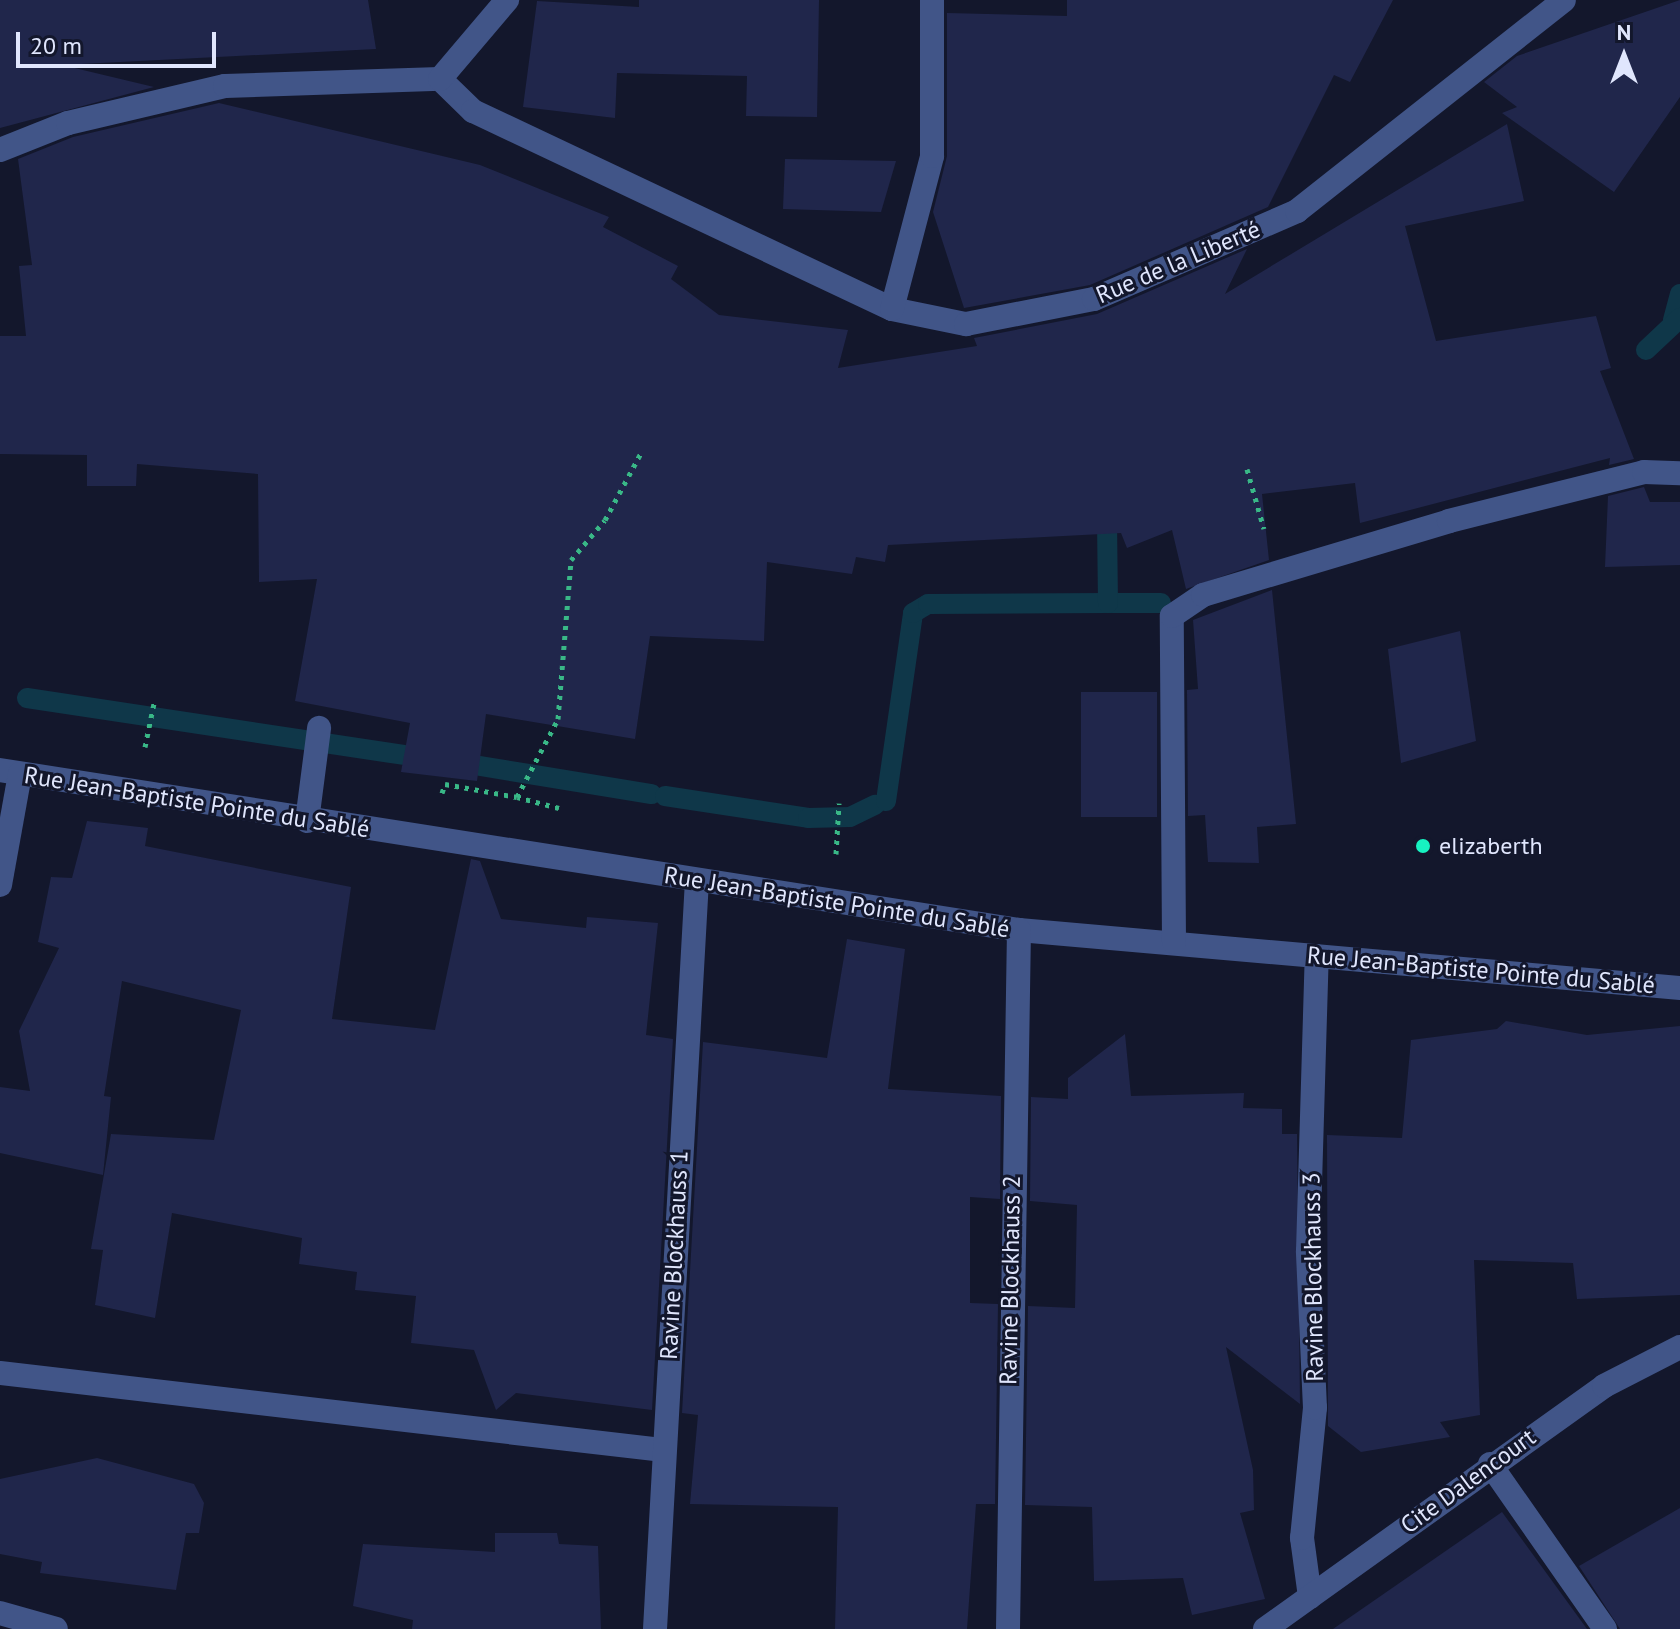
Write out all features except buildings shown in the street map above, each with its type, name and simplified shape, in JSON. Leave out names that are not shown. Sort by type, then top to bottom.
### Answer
[{"type":"street","points":[[0,150],[68,123],[225,86],[440,79],[507,0]]},
{"type":"street","points":[[892,309],[932,156],[932,0]]},
{"type":"street","name":"Rue de la Liberté","points":[[440,79],[473,111],[892,309],[966,324],[1080,302],[1223,246],[1297,211],[1564,0]]},
{"type":"street","points":[[1174,942],[1172,616],[1203,595],[1449,521],[1644,472],[1680,473]]},
{"type":"street","points":[[307,821],[319,728]]},
{"type":"street","points":[[0,885],[10,772]]},
{"type":"street","name":"Rue Jean-Baptiste Pointe du Sablé","points":[[10,772],[307,821],[1019,930],[1680,988]]},
{"type":"street","name":"Ravine Blockhauss 1","points":[[655,1629],[662,1450],[697,880]]},
{"type":"street","name":"Ravine Blockhauss 2","points":[[1008,1629],[1019,930]]},
{"type":"street","name":"Ravine Blockhauss 3","points":[[1310,1597],[1302,1538],[1315,1408],[1308,1251],[1317,956]]},
{"type":"street","name":"Cite Dalencourt","points":[[1265,1629],[1490,1464],[1604,1386],[1680,1347]]},
{"type":"street","points":[[0,1373],[662,1450]]},
{"type":"street","points":[[1490,1464],[1605,1629]]},
{"type":"street","points":[[0,1613],[56,1629]]},
{"type":"path","points":[[523,783],[558,719],[571,560],[605,520],[642,451]]},
{"type":"path","points":[[1247,469],[1255,489]]},
{"type":"path","points":[[149,727],[154,703]]},
{"type":"path","points":[[838,839],[839,803]]},
{"type":"waterway","points":[[1673,320],[1680,294]]},
{"type":"waterway","points":[[1646,350],[1680,318]]},
{"type":"waterway","points":[[886,801],[913,613],[928,604],[1108,603],[1107,524],[1123,519]]},
{"type":"waterway","points":[[1108,603],[1161,603]]},
{"type":"waterway","points":[[27,698],[404,755]]},
{"type":"waterway","points":[[468,764],[652,794]]},
{"type":"waterway","points":[[665,796],[808,818],[850,817],[875,805]]},
{"type":"place","name":"elizaberth","points":[[1423,846]]}]
